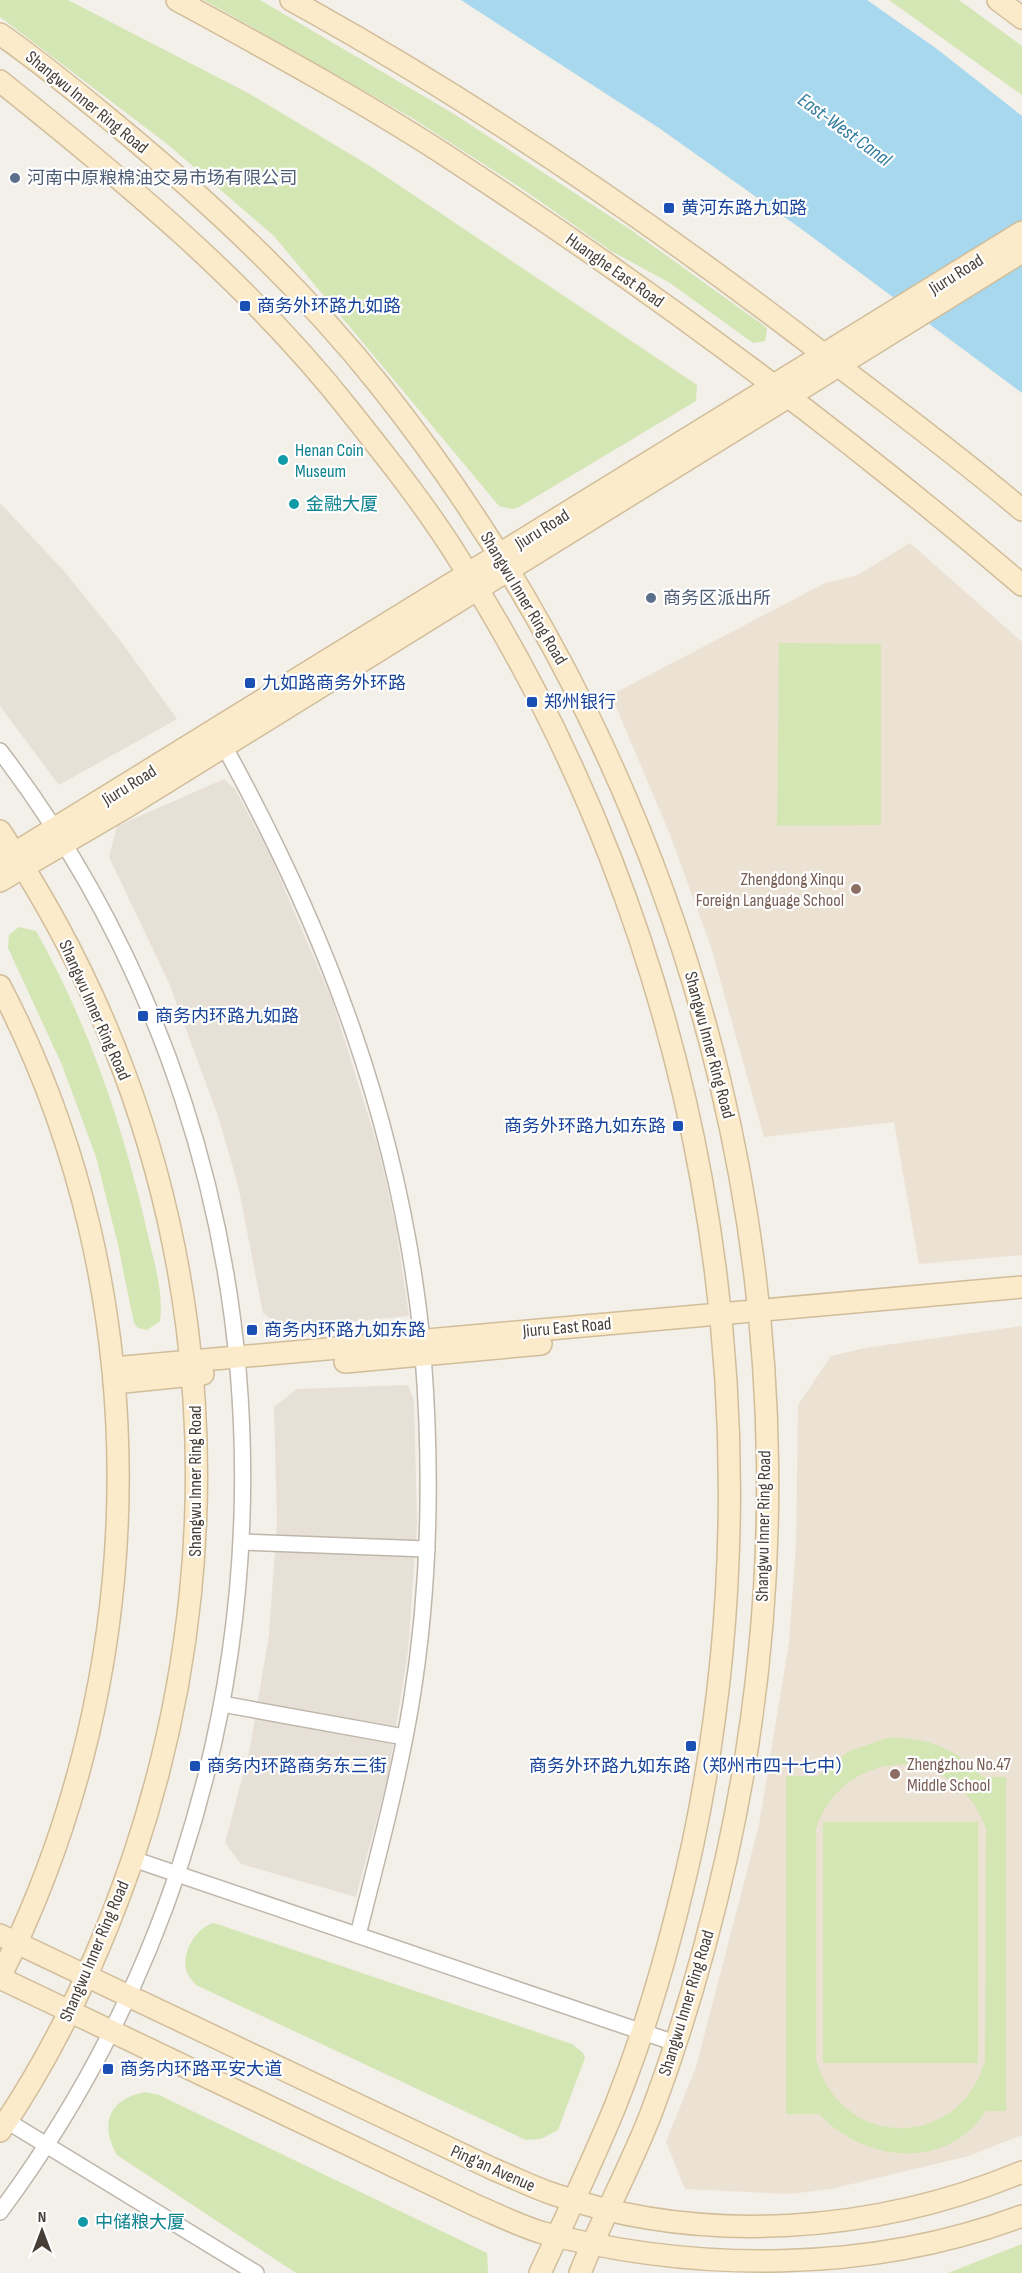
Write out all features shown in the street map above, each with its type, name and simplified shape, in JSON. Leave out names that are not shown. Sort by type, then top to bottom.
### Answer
[{"type":"street","name":"Huanghe East Road","points":[[177,0],[282,58],[457,162],[667,307],[955,528],[1022,585]]},
{"type":"street","points":[[291,0],[483,113],[719,274],[1022,510]]},
{"type":"street","points":[[998,0],[1022,18]]},
{"type":"street","name":"Shangwu Inner Ring Road","points":[[0,34],[149,152],[256,249],[379,384],[456,488],[505,562],[568,671],[608,754],[631,806],[682,942],[718,1066],[735,1138],[751,1234],[759,1317],[766,1473],[764,1574],[756,1678],[727,1855],[675,2043],[651,2114],[580,2273]]},
{"type":"street","name":"Shangwu Inner Ring Road","points":[[0,81],[166,217],[244,293],[348,409],[473,581],[543,707],[578,781],[645,954],[694,1137],[713,1237],[728,1403],[730,1494],[720,1675],[692,1847],[641,2031],[617,2101],[540,2273]]},
{"type":"street","name":"Jiuru Road","points":[[889,326],[1022,232]]},
{"type":"street","name":"Jiuru Road","points":[[60,837],[780,392],[889,326],[1022,252]]},
{"type":"street","name":"Jiuru Road","points":[[0,881],[13,861],[224,746],[473,581]]},
{"type":"street","points":[[224,746],[279,849],[342,995],[389,1147],[406,1225],[423,1347],[427,1408],[427,1549],[422,1617],[404,1737],[358,1935]]},
{"type":"street","points":[[0,751],[60,837],[128,962],[181,1091],[216,1218],[243,1413],[243,1542],[240,1584],[222,1704],[208,1773],[157,1933],[130,1996],[112,2032],[46,2146],[0,2212]]},
{"type":"street","name":"Shangwu Inner Ring Road","points":[[0,831],[13,861],[45,902],[86,982],[137,1106],[162,1188],[170,1227],[191,1368],[197,1469],[194,1580],[180,1679],[162,1762],[133,1859],[113,1916],[87,1976],[70,2012],[3,2126]]},
{"type":"street","points":[[0,986],[38,1066],[72,1160],[93,1242],[118,1409],[116,1573],[103,1666],[87,1743],[72,1794],[40,1888],[8,1939],[0,1978],[477,2206],[556,2236],[591,2246],[687,2264],[811,2265],[869,2258],[927,2246],[990,2228],[1022,2216]]},
{"type":"street","name":"Jiuru East Road","points":[[759,1317],[1022,1287]]},
{"type":"street","name":"Jiuru East Road","points":[[114,1375],[722,1320],[1022,1301]]},
{"type":"street","points":[[243,1542],[427,1549]]},
{"type":"street","points":[[222,1704],[404,1737]]},
{"type":"street","points":[[133,1859],[675,2043]]},
{"type":"street","name":"Ping'an Avenue","points":[[8,1939],[493,2169],[573,2199],[608,2209],[691,2223],[808,2224],[863,2218],[917,2207],[977,2190],[1022,2172]]},
{"type":"street","points":[[3,2126],[46,2146],[256,2273]]},
{"type":"shaded area","points":[[0,503],[64,571],[119,639],[177,719],[59,785],[0,706]]},
{"type":"shaded area","name":"Zhengdong Xinqu Foreign Language School","points":[[910,543],[1022,642],[1022,1255],[919,1264],[894,1122],[764,1137],[711,947],[669,832],[611,695],[825,583],[858,575]]},
{"type":"shaded area","points":[[224,779],[235,789],[270,855],[332,1000],[379,1150],[396,1227],[409,1316],[283,1328],[263,1313],[238,1185],[218,1116],[169,983],[109,857],[117,826]]},
{"type":"shaded area","name":"Zhengzhou No.47 Middle School","points":[[1022,1326],[1022,2135],[969,2156],[831,2189],[789,2194],[685,2189],[666,2142],[696,2067],[759,1825],[789,1642],[796,1545],[798,1405],[831,1356],[865,1348]]},
{"type":"shaded area","points":[[408,1385],[414,1400],[417,1524],[408,1651],[388,1777],[356,1897],[241,1864],[225,1843],[250,1748],[269,1635],[277,1521],[274,1407],[297,1389]]},
{"type":"green space","points":[[0,0],[68,0],[248,93],[370,166],[697,385],[696,401],[519,507],[512,509],[499,506],[274,236],[166,143],[0,17]]},
{"type":"green space","points":[[204,0],[260,0],[454,114],[631,230],[767,328],[765,341],[753,343],[670,283],[611,251],[524,190],[412,118]]},
{"type":"green space","points":[[889,0],[959,0],[1022,46],[1022,95]]},
{"type":"green space","points":[[779,643],[881,644],[881,825],[777,826]]},
{"type":"green space","points":[[19,927],[36,931],[55,967],[88,1040],[115,1115],[138,1192],[159,1287],[160,1321],[147,1330],[138,1328],[134,1323],[118,1245],[96,1157],[62,1065],[8,948],[9,935]]},
{"type":"green space","points":[[887,1738],[915,1739],[940,1746],[951,1752],[983,1777],[1006,1777],[1006,2111],[986,2111],[969,2131],[949,2144],[927,2151],[904,2153],[881,2150],[858,2142],[837,2130],[819,2114],[786,2114],[786,1776],[818,1776],[849,1751]],"holes":[[[907,1764],[946,1777],[966,1794],[974,1804],[986,1829],[985,2060],[972,2090],[952,2111],[927,2124],[900,2128],[874,2124],[849,2111],[829,2089],[816,2059],[816,1829],[830,1801],[850,1781],[891,1765]]]},
{"type":"green space","points":[[823,1822],[978,1822],[978,2063],[823,2063]]},
{"type":"green space","points":[[214,1923],[572,2044],[583,2053],[585,2058],[558,2130],[541,2139],[526,2140],[196,1985],[187,1971],[186,1955],[192,1941],[202,1929]]},
{"type":"green space","points":[[145,2092],[159,2095],[487,2253],[488,2273],[296,2273],[117,2155],[109,2133],[108,2123],[111,2114],[123,2100]]},
{"type":"green space","points":[[1022,2244],[1022,2273],[948,2273]]},
{"type":"water","name":"East-West Canal","points":[[461,0],[867,0],[937,49],[1022,116],[1022,393],[800,228],[659,128]]},
{"type":"place","name":"河南中原粮棉油交易市场有限公司","points":[[15,178]]},
{"type":"place","name":"黄河东路九如路","points":[[669,208]]},
{"type":"place","name":"商务外环路九如路","points":[[245,306]]},
{"type":"place","name":"Henan Coin Museum","points":[[283,460]]},
{"type":"place","name":"金融大厦","points":[[294,504]]},
{"type":"place","name":"商务区派出所","points":[[651,598]]},
{"type":"place","name":"九如路商务外环路","points":[[250,683]]},
{"type":"place","name":"郑州银行","points":[[532,702]]},
{"type":"place","name":"Zhengdong Xinqu Foreign Language School","points":[[856,889]]},
{"type":"place","name":"商务内环路九如路","points":[[143,1016]]},
{"type":"place","name":"商务外环路九如东路","points":[[678,1126]]},
{"type":"place","name":"商务内环路九如东路","points":[[252,1330]]},
{"type":"place","name":"商务外环路九如东路（郑州市四十七中）","points":[[691,1746]]},
{"type":"place","name":"商务内环路商务东三街","points":[[195,1766]]},
{"type":"place","name":"Zhengzhou No.47 Middle School","points":[[895,1774]]},
{"type":"place","name":"商务内环路平安大道","points":[[108,2069]]},
{"type":"place","name":"中储粮大厦","points":[[83,2222]]}]
